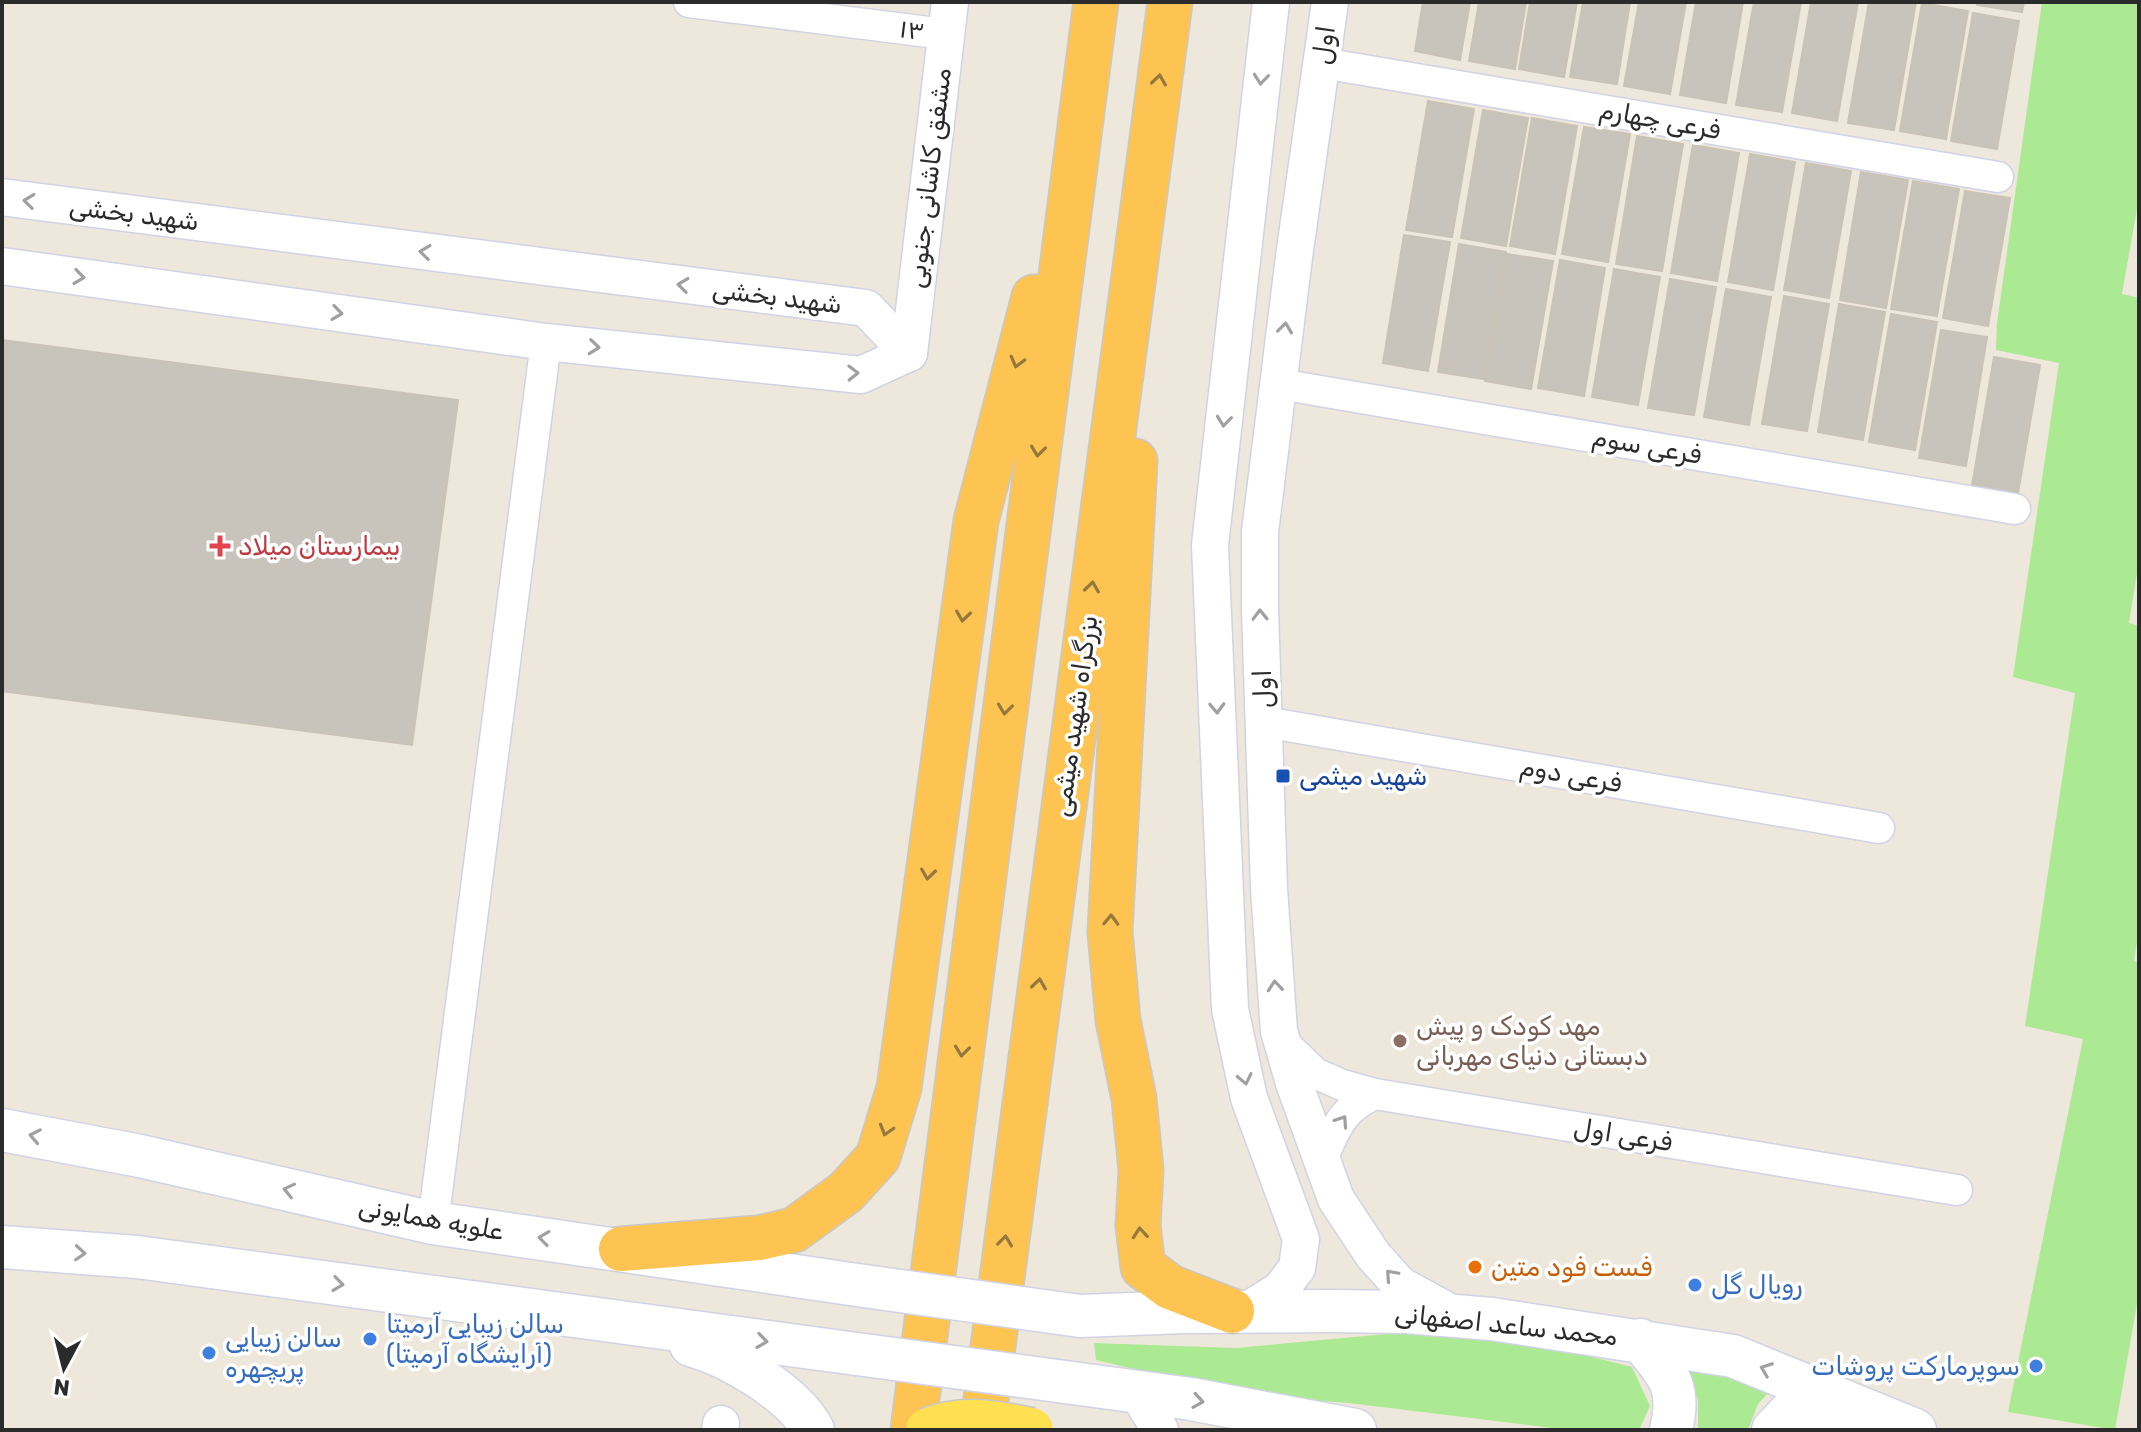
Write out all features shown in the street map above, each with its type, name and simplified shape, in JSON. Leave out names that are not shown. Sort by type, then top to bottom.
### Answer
[{"type":"highway","points":[[913,1430],[1096,2]]},
{"type":"highway","name":"بزرگراه شهید میثمی","points":[[982,1430],[1170,2]]},
{"type":"highway","points":[[621,1249],[759,1238],[794,1230],[846,1192],[878,1157],[899,1088],[976,521],[1079,124]]},
{"type":"highway","points":[[1151,135],[1110,932],[1118,1020],[1136,1114],[1141,1170],[1138,1226],[1143,1267],[1170,1287],[1240,1311]]},
{"type":"main road","name":"علویه همایونی","points":[[2,1130],[140,1156],[433,1223],[1080,1316]]},
{"type":"main road","points":[[2,1247],[137,1257],[602,1319],[1203,1401],[1343,1429]]},
{"type":"main road","name":"محمد ساعد اصفهانی","points":[[1080,1316],[1240,1311],[1406,1312],[1640,1340],[1733,1356],[1915,1430]]},
{"type":"main road","points":[[602,1319],[716,1353],[775,1388],[813,1430]]},
{"type":"main road","points":[[1640,1340],[1671,1378],[1677,1406],[1671,1430]]},
{"type":"main road","points":[[1773,1430],[1793,1409],[1862,1410]]},
{"type":"main road","points":[[928,1430],[940,1425],[987,1420],[1031,1430]]},
{"type":"street","name":"۱۳","points":[[689,2],[947,18]]},
{"type":"street","name":"اول","points":[[1240,1311],[1280,1290],[1297,1268],[1301,1239],[1249,1098],[1230,1009],[1210,545],[1271,2]]},
{"type":"street","name":"اول","points":[[1330,2],[1260,532],[1274,972],[1282,1041],[1336,1199],[1373,1255],[1400,1285],[1456,1316]]},
{"type":"street","name":"مشفق کاشانی جنوبی","points":[[909,353],[947,18]]},
{"type":"street","name":"فرعی چهارم","points":[[1322,63],[1998,177]]},
{"type":"street","name":"شهید بخشی","points":[[2,197],[866,308],[909,353]]},
{"type":"street","points":[[2,266],[546,342],[861,375],[909,353]]},
{"type":"street","points":[[433,1223],[546,342]]},
{"type":"street","name":"فرعی سوم","points":[[1279,384],[2015,509]]},
{"type":"street","name":"فرعی دوم","points":[[1264,722],[1879,828]]},
{"type":"street","name":"فرعی اول","points":[[1282,1041],[1315,1073],[1342,1085],[1375,1094],[1957,1190]]},
{"type":"street","points":[[1322,1160],[1341,1119],[1357,1102],[1375,1094]]},
{"type":"street","points":[[1137,1392],[1160,1430]]},
{"type":"green space","points":[[2042,2],[2139,2],[2139,197],[2122,294],[2139,298],[2139,560],[2129,623],[2139,626],[2139,929],[2134,961],[2139,963],[2139,1292],[2115,1430],[2008,1412],[2083,1039],[2025,1026],[2075,693],[2013,677],[2059,363],[1996,350],[1997,323]]},
{"type":"green space","points":[[1398,1333],[1536,1343],[1632,1367],[1650,1406],[1639,1430],[1568,1430],[1349,1403],[1247,1396],[1096,1360],[1094,1343],[1236,1348]]},
{"type":"green space","points":[[1683,1359],[1770,1391],[1758,1404],[1748,1430],[1698,1430],[1698,1400]]},
{"type":"building","points":[[1423,2],[1470,2],[1460,60],[1415,51]]},
{"type":"building","points":[[1479,2],[1526,2],[1515,69],[1469,61]]},
{"type":"building","points":[[1530,2],[1577,2],[1564,77],[1519,69]]},
{"type":"building","points":[[1583,2],[1630,2],[1617,84],[1570,77]]},
{"type":"building","points":[[1639,2],[1686,2],[1670,94],[1624,86]]},
{"type":"building","points":[[1696,2],[1743,2],[1726,103],[1680,95]]},
{"type":"building","points":[[1754,2],[1801,2],[1782,112],[1736,105]]},
{"type":"building","points":[[1811,2],[1858,2],[1837,121],[1792,113]]},
{"type":"building","points":[[1869,2],[1916,2],[1894,130],[1848,123]]},
{"type":"building","points":[[1977,2],[2024,2],[2022,12],[1977,5]]},
{"type":"building","points":[[1922,3],[1968,11],[1946,139],[1900,131]]},
{"type":"building","points":[[1973,13],[2019,21],[1997,149],[1951,141]]},
{"type":"building","points":[[1428,101],[1474,109],[1452,237],[1406,230]]},
{"type":"building","points":[[1483,110],[1528,118],[1506,246],[1461,238]]},
{"type":"building","points":[[1532,118],[1577,126],[1555,254],[1510,246]]},
{"type":"building","points":[[1584,127],[1630,134],[1608,262],[1562,254]]},
{"type":"building","points":[[1637,136],[1683,144],[1662,271],[1616,264]]},
{"type":"building","points":[[1693,145],[1739,153],[1717,281],[1671,273]]},
{"type":"building","points":[[1750,154],[1795,162],[1773,290],[1728,282]]},
{"type":"building","points":[[1806,163],[1851,171],[1829,298],[1784,290]]},
{"type":"building","points":[[1861,172],[1908,180],[1886,308],[1840,300]]},
{"type":"building","points":[[1913,181],[1959,189],[1937,316],[1891,309]]},
{"type":"building","points":[[1965,191],[2010,198],[1988,326],[1943,318]]},
{"type":"building","points":[[1404,235],[1450,242],[1428,371],[1383,363]]},
{"type":"building","points":[[1459,244],[1506,252],[1484,379],[1438,372]]},
{"type":"building","points":[[1507,254],[1553,261],[1531,389],[1485,381]]},
{"type":"building","points":[[1560,260],[1605,268],[1584,396],[1538,388]]},
{"type":"building","points":[[1614,269],[1660,277],[1638,405],[1592,397]]},
{"type":"building","points":[[1670,279],[1716,287],[1694,415],[1648,408]]},
{"type":"building","points":[[1726,289],[1771,297],[1749,425],[1704,417]]},
{"type":"building","points":[[1784,296],[1829,304],[1807,431],[1762,424]]},
{"type":"building","points":[[1839,304],[1885,312],[1863,440],[1818,432]]},
{"type":"building","points":[[1891,314],[1937,322],[1915,450],[1869,442]]},
{"type":"building","points":[[1941,330],[1987,337],[1966,466],[1919,458]]},
{"type":"building","name":"بیمارستان میلاد","points":[[2,340],[458,400],[412,745],[2,691]]},
{"type":"building","points":[[1994,357],[2040,365],[2018,493],[1972,486]]},
{"type":"place","name":"بیمارستان میلاد","points":[[220,546]]},
{"type":"place","name":"شهید میثمی","points":[[1283,776]]},
{"type":"place","name":"مهد کودک و پیش دبستانی دنیای‌ مهربانی","points":[[1400,1041]]},
{"type":"place","name":"فست فود متین","points":[[1475,1267]]},
{"type":"place","name":"رویال گل","points":[[1695,1285]]},
{"type":"place","name":"سالن زیبایی آرمیتا (آرایشگاه آرمیتا)","points":[[370,1339]]},
{"type":"place","name":"سالن زیبایی پریچهره","points":[[209,1353]]},
{"type":"place","name":"سوپرمارکت پروشات","points":[[2036,1366]]}]
